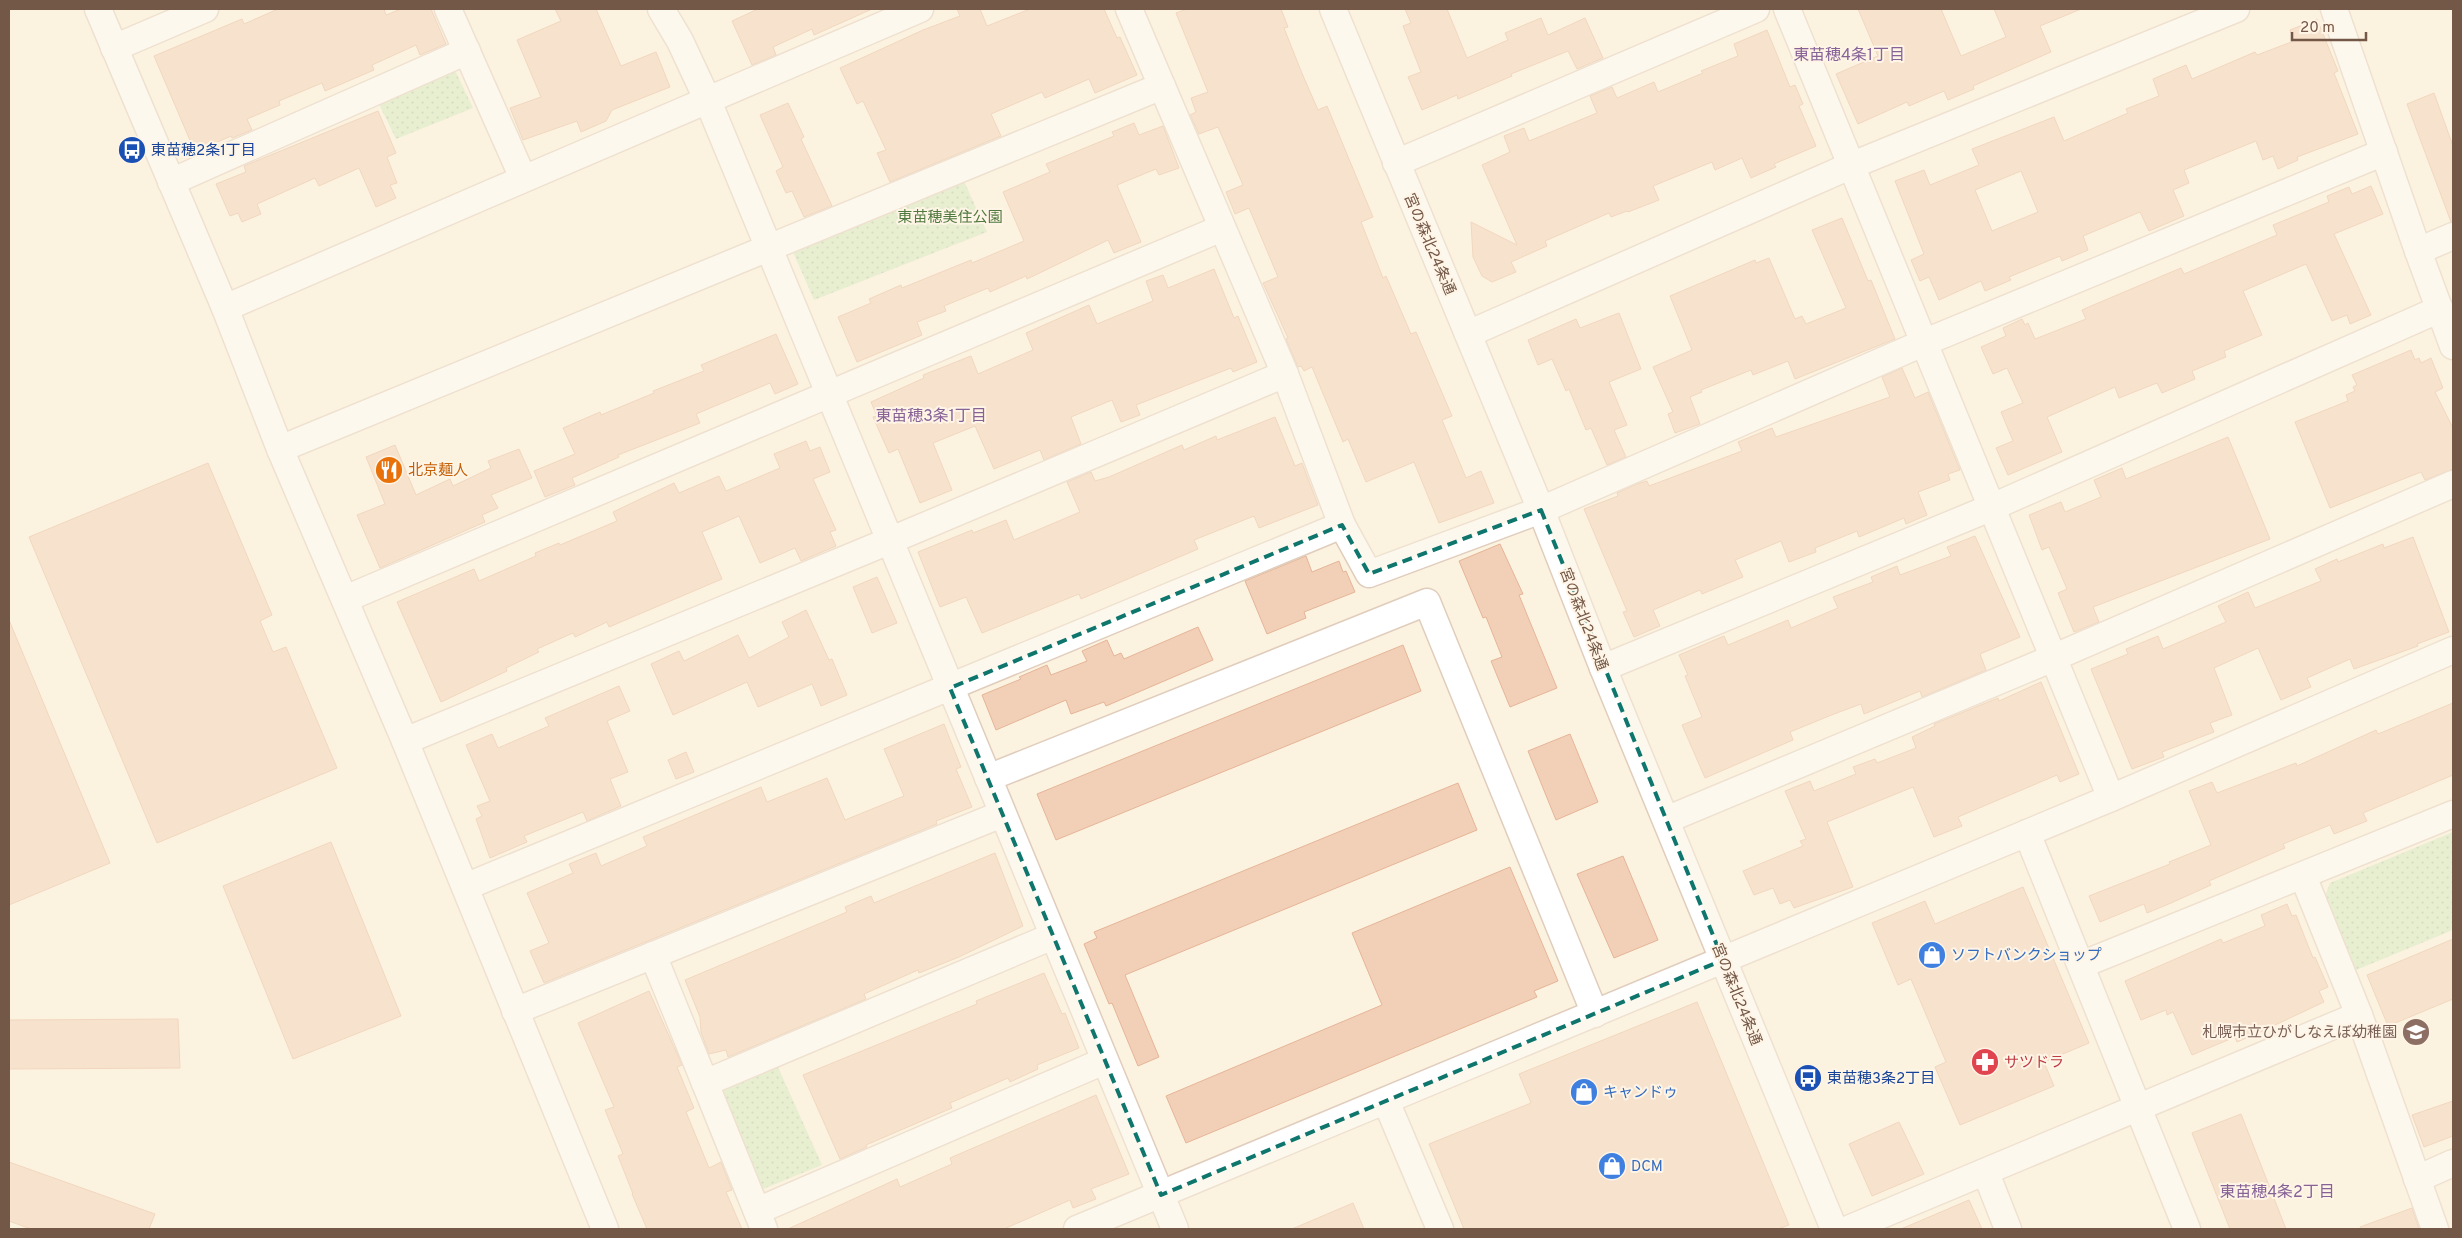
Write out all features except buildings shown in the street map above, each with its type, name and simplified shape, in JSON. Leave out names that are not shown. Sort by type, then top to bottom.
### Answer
[{"type":"street","points":[[98,9],[225,308],[280,449],[405,741],[605,1229]]},
{"type":"street","points":[[114,48],[205,9]]},
{"type":"street","points":[[448,9],[523,178]]},
{"type":"street","points":[[661,9],[680,41],[708,101],[1052,936],[1175,1229]]},
{"type":"street","points":[[225,308],[523,178],[708,101],[920,9]]},
{"type":"street","points":[[1129,9],[1285,374],[1342,526],[1369,574],[1542,510],[1923,343],[2384,152]]},
{"type":"street","name":"宮の森北24条通","points":[[1333,9],[1542,510],[1603,668],[1834,1229]]},
{"type":"street","points":[[1396,163],[1756,9]]},
{"type":"street","points":[[1787,9],[1990,508],[2111,798]]},
{"type":"street","points":[[1468,334],[1850,166],[2236,9]]},
{"type":"street","points":[[2334,9],[2453,346]]},
{"type":"street","points":[[171,182],[467,51]]},
{"type":"street","points":[[280,449],[1162,86]]},
{"type":"street","points":[[345,599],[1222,228]]},
{"type":"street","points":[[2418,251],[2453,236]]},
{"type":"street","points":[[1603,668],[1990,508],[2440,309]]},
{"type":"street","points":[[405,741],[889,541],[1285,374]]},
{"type":"street","points":[[1666,820],[2052,658],[2453,484]]},
{"type":"street","points":[[464,887],[1342,526]]},
{"type":"street","points":[[988,778],[1427,602],[1595,1014]]},
{"type":"street","points":[[1077,1229],[2111,798],[2453,650]]},
{"type":"street","points":[[515,1011],[1002,814]]},
{"type":"street","points":[[2081,965],[2453,814]]},
{"type":"street","points":[[2027,833],[2140,1108],[2187,1229]]},
{"type":"street","points":[[2303,876],[2359,1015],[2435,1229]]},
{"type":"street","points":[[705,1083],[1052,936]]},
{"type":"street","points":[[653,955],[760,1220],[1104,1060]]},
{"type":"street","points":[[1848,1229],[1986,1173],[2359,1015]]},
{"type":"street","points":[[1386,1101],[1440,1229]]},
{"type":"street","points":[[2417,1179],[2453,1163]]},
{"type":"street","points":[[1986,1173],[2008,1229]]},
{"type":"highlighted area","points":[[1541,510],[1723,960],[1161,1195],[950,688],[1342,525],[1369,574]]},
{"type":"green space","points":[[453,66],[473,108],[396,139],[376,98]]},
{"type":"green space","name":"東苗穂美住公園","points":[[964,181],[987,232],[814,300],[793,252]]},
{"type":"green space","points":[[2453,832],[2453,930],[2356,970],[2325,896],[2330,883]]},
{"type":"green space","points":[[778,1067],[822,1165],[761,1190],[719,1091]]},
{"type":"place","name":"東苗穂2条1丁目","points":[[132,150]]},
{"type":"place","name":"北京麺人","points":[[389,470]]},
{"type":"place","name":"ソフトバンクショップ","points":[[1932,955]]},
{"type":"place","name":"札幌市立ひがしなえぼ幼稚園","points":[[2416,1032]]},
{"type":"place","name":"サツドラ","points":[[1985,1062]]},
{"type":"place","name":"東苗穂3条2丁目","points":[[1808,1078]]},
{"type":"place","name":"キャンドゥ","points":[[1584,1092]]},
{"type":"place","name":"DCM","points":[[1612,1166]]},
{"type":"district","name":"東苗穂4条1丁目","points":[[1849,54]]},
{"type":"district","name":"東苗穂3条1丁目","points":[[931,415]]},
{"type":"district","name":"東苗穂4条2丁目","points":[[2277,1191]]}]
